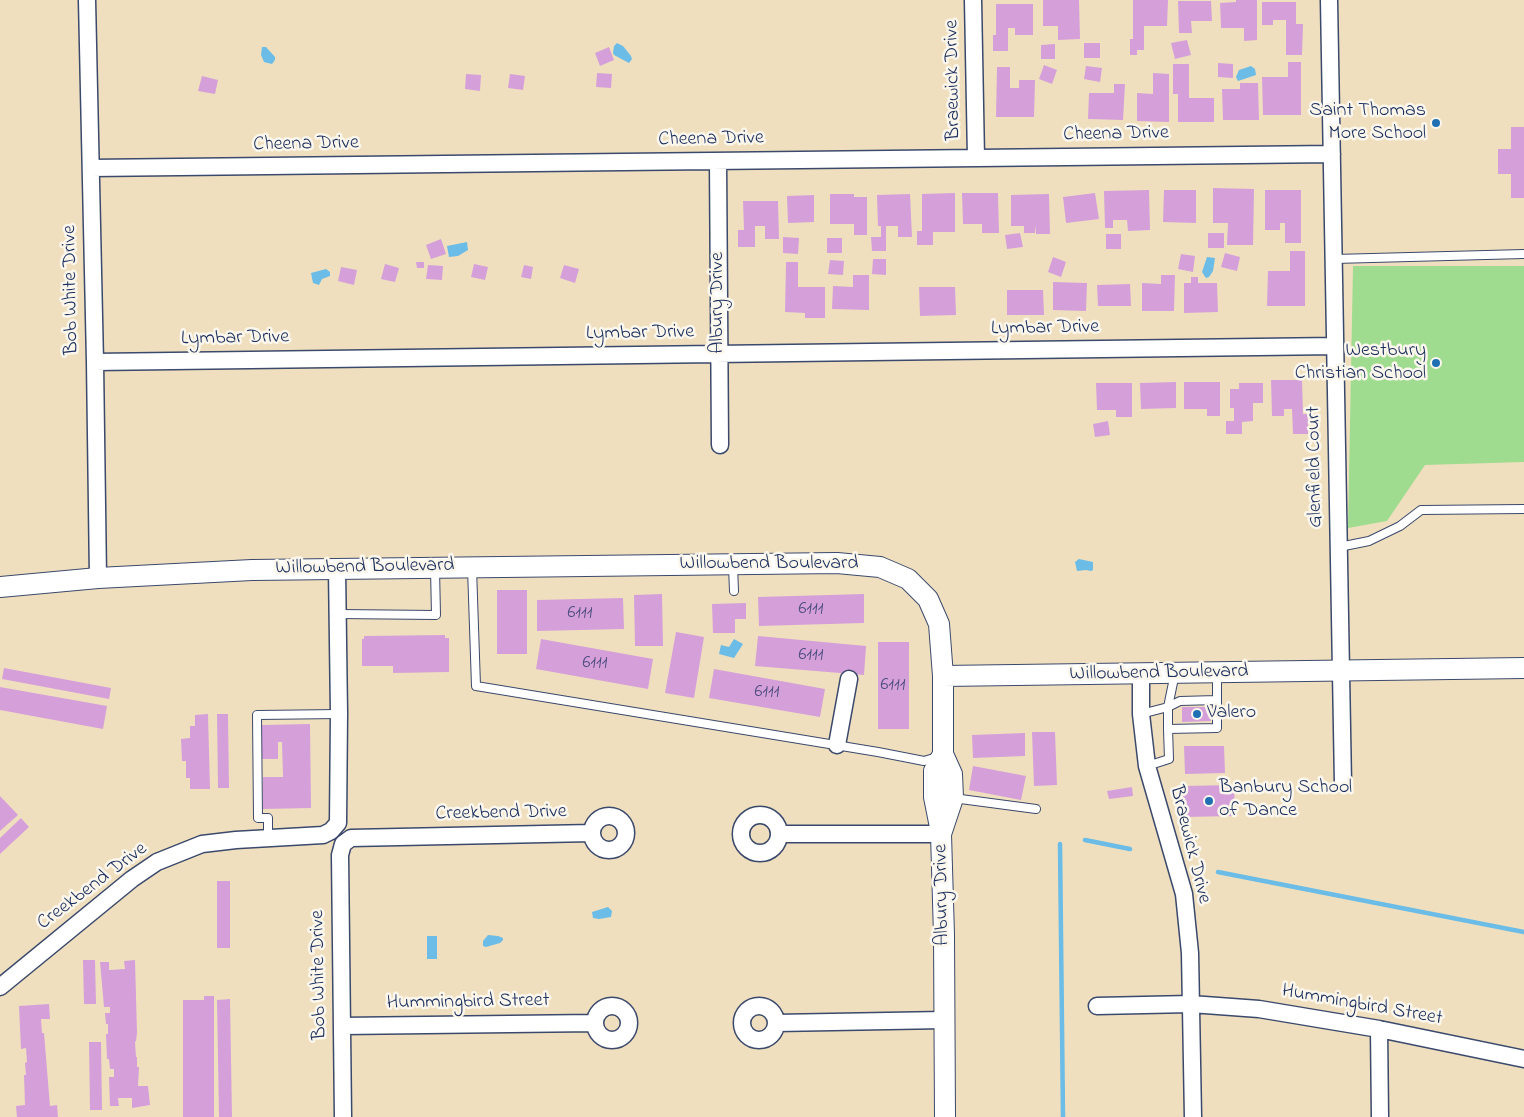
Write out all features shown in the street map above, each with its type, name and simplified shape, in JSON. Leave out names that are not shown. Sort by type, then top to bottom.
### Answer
[{"type":"street","name":"Bob White Drive","points":[[87,0],[98,578]]},
{"type":"street","name":"Braewick Drive","points":[[973,0],[976,158]]},
{"type":"street","name":"Glenfield Court","points":[[1329,0],[1343,784]]},
{"type":"street","name":"Cheena Drive","points":[[91,168],[1332,154]]},
{"type":"street","name":"Albury Drive","points":[[718,161],[720,445]]},
{"type":"street","name":"Lymbar Drive","points":[[95,362],[1335,346]]},
{"type":"street","name":"Willowbend Boulevard","points":[[0,587],[98,578],[242,571],[837,563],[880,567],[908,579],[928,599],[939,624],[943,676],[1524,668]]},
{"type":"street","points":[[337,569],[339,714]]},
{"type":"street","name":"Braewick Drive","points":[[1141,674],[1141,714],[1147,766],[1184,894],[1190,953],[1193,1117]]},
{"type":"street","name":"Albury Drive","points":[[943,676],[944,754],[952,770],[953,798],[941,834],[944,935],[945,1117]]},
{"type":"street","points":[[837,745],[849,679]]},
{"type":"street","name":"Creekbend Drive","points":[[0,987],[132,879],[157,862],[202,844],[323,835],[331,831],[338,823],[339,714]]},
{"type":"street","points":[[779,834],[941,834],[934,797],[934,771],[944,754]]},
{"type":"street","name":"Creekbend Drive","points":[[351,838],[592,833]]},
{"type":"street","name":"Bob White Drive","points":[[343,1117],[340,855],[343,844],[351,838]]},
{"type":"street","name":"Hummingbird Street","points":[[1097,1006],[1191,1004],[1259,1009],[1379,1030],[1524,1059]]},
{"type":"street","points":[[776,1023],[944,1020]]},
{"type":"street","name":"Hummingbird Street","points":[[342,1026],[594,1023]]},
{"type":"street","points":[[1379,1030],[1380,1117]]},
{"type":"lane","points":[[1333,259],[1524,254]]},
{"type":"lane","points":[[1339,547],[1368,541],[1400,526],[1421,510],[1524,508]]},
{"type":"lane","points":[[733,564],[734,591]]},
{"type":"lane","points":[[338,614],[436,615],[434,567]]},
{"type":"lane","points":[[472,567],[476,686],[924,761],[944,754]]},
{"type":"lane","points":[[1147,766],[1169,759],[1168,707],[1175,673]]},
{"type":"lane","points":[[1168,729],[1218,728],[1217,673]]},
{"type":"lane","points":[[1141,714],[1168,707],[1180,701],[1217,700]]},
{"type":"lane","points":[[268,838],[268,818],[258,818],[256,714],[339,714]]},
{"type":"lane","points":[[953,798],[1036,809]]},
{"type":"green space","name":"Westbury Christian School","points":[[1353,266],[1524,266],[1524,462],[1425,465],[1387,521],[1348,528]]},
{"type":"water","points":[[617,43],[623,46],[631,56],[632,59],[629,63],[614,55],[614,46]]},
{"type":"water","points":[[262,47],[266,47],[275,57],[272,64],[264,62],[261,55]]},
{"type":"water","points":[[1251,66],[1255,69],[1256,75],[1238,81],[1236,77],[1239,70]]},
{"type":"water","points":[[467,242],[468,250],[458,256],[449,257],[447,246]]},
{"type":"water","points":[[1207,257],[1215,258],[1213,271],[1206,278],[1202,272]]},
{"type":"water","points":[[326,269],[330,272],[330,276],[322,279],[319,285],[313,283],[311,273]]},
{"type":"water","points":[[1079,559],[1093,562],[1093,570],[1077,571],[1075,562]]},
{"type":"water","points":[[734,639],[743,644],[734,658],[719,654],[721,645],[729,647]]},
{"type":"water","points":[[608,907],[612,911],[611,917],[593,918],[592,912]]},
{"type":"water","points":[[488,935],[498,936],[503,938],[503,940],[500,943],[486,947],[483,946],[483,941]]},
{"type":"water","points":[[427,936],[437,936],[437,959],[427,959]]},
{"type":"building","points":[[1043,0],[1079,0],[1080,39],[1058,40],[1058,26],[1043,26]]},
{"type":"building","points":[[1133,0],[1168,0],[1167,26],[1144,26],[1144,50],[1137,50],[1137,55],[1130,55],[1130,39],[1133,39]]},
{"type":"building","points":[[1236,0],[1257,0],[1257,40],[1244,41],[1244,28],[1221,28],[1220,3],[1236,2]]},
{"type":"building","points":[[1178,1],[1211,1],[1212,21],[1191,21],[1192,33],[1179,33]]},
{"type":"building","points":[[1262,2],[1296,2],[1296,24],[1303,24],[1302,55],[1286,55],[1286,20],[1273,20],[1273,25],[1262,25]]},
{"type":"building","points":[[996,4],[1033,4],[1033,35],[1015,35],[1015,28],[1008,28],[1008,51],[993,51],[993,35],[996,35]]},
{"type":"building","points":[[1187,40],[1191,55],[1175,59],[1171,43]]},
{"type":"building","points":[[1084,43],[1100,43],[1100,58],[1084,58]]},
{"type":"building","points":[[1055,44],[1055,59],[1041,59],[1041,45]]},
{"type":"building","points":[[609,47],[614,60],[600,66],[595,53]]},
{"type":"building","points":[[1288,62],[1301,62],[1301,115],[1263,115],[1262,77],[1288,77]]},
{"type":"building","points":[[1218,63],[1233,64],[1233,78],[1218,77]]},
{"type":"building","points":[[1173,64],[1189,64],[1189,98],[1214,98],[1214,122],[1178,122],[1178,94],[1173,94]]},
{"type":"building","points":[[1044,65],[1057,70],[1052,84],[1039,79]]},
{"type":"building","points":[[1086,66],[1102,68],[1100,82],[1084,79]]},
{"type":"building","points":[[997,67],[1010,67],[1010,88],[1019,88],[1019,80],[1035,80],[1034,117],[996,117]]},
{"type":"building","points":[[597,73],[612,74],[611,88],[596,87]]},
{"type":"building","points":[[1153,73],[1169,74],[1169,122],[1137,121],[1137,93],[1153,94]]},
{"type":"building","points":[[466,74],[481,75],[480,91],[465,89]]},
{"type":"building","points":[[510,74],[525,76],[523,90],[508,88]]},
{"type":"building","points":[[202,76],[218,80],[215,94],[198,91]]},
{"type":"building","points":[[1240,83],[1258,83],[1259,120],[1223,120],[1222,89],[1240,89]]},
{"type":"building","points":[[1114,84],[1125,84],[1123,120],[1088,119],[1089,93],[1114,93]]},
{"type":"building","points":[[1511,127],[1524,127],[1524,198],[1511,198],[1511,174],[1498,174],[1498,149],[1511,149]]},
{"type":"building","points":[[1213,188],[1254,189],[1253,245],[1227,245],[1228,223],[1213,223]]},
{"type":"building","points":[[1149,190],[1150,230],[1128,231],[1127,220],[1113,220],[1113,228],[1105,228],[1104,191]]},
{"type":"building","points":[[1164,190],[1196,190],[1196,223],[1163,222]]},
{"type":"building","points":[[1265,190],[1301,190],[1301,243],[1285,243],[1285,223],[1280,223],[1280,230],[1265,230]]},
{"type":"building","points":[[955,193],[955,232],[933,232],[933,245],[917,245],[917,231],[922,231],[922,194]]},
{"type":"building","points":[[962,193],[998,193],[999,233],[982,233],[982,224],[963,224]]},
{"type":"building","points":[[1095,193],[1099,219],[1066,223],[1063,197]]},
{"type":"building","points":[[830,194],[854,194],[854,197],[867,197],[867,235],[854,235],[854,224],[830,224]]},
{"type":"building","points":[[910,194],[912,237],[898,237],[898,226],[886,226],[886,251],[872,251],[871,237],[881,237],[881,226],[878,226],[877,195]]},
{"type":"building","points":[[1049,194],[1050,234],[1036,234],[1036,225],[1035,233],[1024,233],[1024,226],[1011,226],[1011,195]]},
{"type":"building","points":[[814,195],[814,222],[788,223],[787,196]]},
{"type":"building","points":[[743,201],[778,201],[779,239],[765,239],[765,226],[755,226],[755,247],[738,247],[738,230],[744,230]]},
{"type":"building","points":[[1020,233],[1023,247],[1007,249],[1005,235]]},
{"type":"building","points":[[1208,233],[1224,233],[1224,248],[1208,248]]},
{"type":"building","points":[[1106,234],[1121,234],[1121,249],[1106,249]]},
{"type":"building","points":[[783,237],[799,238],[798,254],[783,253]]},
{"type":"building","points":[[827,238],[842,238],[842,253],[827,253]]},
{"type":"building","points":[[441,239],[446,254],[431,259],[426,245]]},
{"type":"building","points":[[1290,251],[1305,251],[1305,306],[1267,306],[1268,271],[1290,271]]},
{"type":"building","points":[[1225,253],[1240,257],[1237,271],[1221,267]]},
{"type":"building","points":[[1181,254],[1195,256],[1193,272],[1178,269]]},
{"type":"building","points":[[1053,257],[1066,262],[1061,277],[1048,272]]},
{"type":"building","points":[[873,259],[886,259],[886,275],[872,274]]},
{"type":"building","points":[[830,260],[844,261],[843,275],[828,274]]},
{"type":"building","points":[[416,262],[424,262],[424,268],[417,268]]},
{"type":"building","points":[[786,262],[798,262],[798,287],[825,287],[825,318],[805,318],[805,313],[785,312]]},
{"type":"building","points":[[385,264],[399,268],[395,282],[381,279]]},
{"type":"building","points":[[474,264],[488,267],[485,280],[471,277]]},
{"type":"building","points":[[428,265],[443,266],[442,280],[426,279]]},
{"type":"building","points":[[524,265],[533,267],[531,279],[521,277]]},
{"type":"building","points":[[564,265],[579,269],[575,283],[560,278]]},
{"type":"building","points":[[341,267],[357,270],[354,285],[338,281]]},
{"type":"building","points":[[853,275],[869,275],[869,310],[832,309],[833,286],[853,287]]},
{"type":"building","points":[[1161,275],[1175,275],[1174,311],[1142,311],[1142,283],[1161,284]]},
{"type":"building","points":[[1191,277],[1198,277],[1198,283],[1217,283],[1218,312],[1184,313],[1184,283],[1191,283]]},
{"type":"building","points":[[1053,282],[1087,283],[1086,311],[1053,310]]},
{"type":"building","points":[[1130,284],[1131,306],[1098,306],[1097,285]]},
{"type":"building","points":[[919,287],[955,287],[956,315],[920,316]]},
{"type":"building","points":[[1007,290],[1043,290],[1044,315],[1007,315]]},
{"type":"building","points":[[1271,380],[1302,380],[1303,414],[1308,414],[1308,434],[1293,434],[1292,409],[1284,409],[1284,416],[1272,416]]},
{"type":"building","points":[[1176,382],[1176,408],[1141,409],[1140,383]]},
{"type":"building","points":[[1184,382],[1220,382],[1220,416],[1207,416],[1207,409],[1184,409]]},
{"type":"building","points":[[1096,383],[1132,383],[1132,417],[1116,417],[1116,410],[1097,410]]},
{"type":"building","points":[[1239,383],[1263,383],[1263,403],[1253,403],[1253,421],[1242,422],[1242,434],[1226,434],[1226,421],[1234,421],[1234,408],[1230,408],[1230,389],[1239,389]]},
{"type":"building","points":[[1108,421],[1110,435],[1095,437],[1093,424]]},
{"type":"building","points":[[497,590],[527,590],[527,654],[497,654]]},
{"type":"building","points":[[662,594],[663,646],[635,646],[634,595]]},
{"type":"building","points":[[864,594],[864,623],[759,626],[758,597]]},
{"type":"building","points":[[623,598],[624,629],[537,631],[537,600]]},
{"type":"building","points":[[746,603],[746,619],[735,619],[735,633],[713,633],[712,604]]},
{"type":"building","points":[[676,632],[704,637],[694,698],[665,693]]},
{"type":"building","points":[[445,635],[445,638],[449,638],[449,672],[393,673],[393,666],[362,666],[362,639],[364,639],[364,636]]},
{"type":"building","points":[[758,636],[866,646],[864,675],[755,666]]},
{"type":"building","points":[[541,639],[653,659],[648,689],[536,669]]},
{"type":"building","points":[[878,642],[909,642],[909,729],[878,729]]},
{"type":"building","points":[[4,668],[111,688],[109,699],[2,679]]},
{"type":"building","points":[[714,669],[825,689],[820,717],[709,698]]},
{"type":"building","points":[[0,687],[107,706],[103,729],[0,710]]},
{"type":"building","name":"Valero","points":[[1182,707],[1211,707],[1211,721],[1182,722]]},
{"type":"building","points":[[208,714],[210,789],[190,789],[190,778],[186,778],[186,761],[182,761],[181,739],[190,738],[190,726],[195,726],[195,715]]},
{"type":"building","points":[[217,714],[228,714],[229,788],[218,788]]},
{"type":"building","points":[[310,724],[311,808],[263,809],[263,777],[283,777],[282,742],[278,742],[278,759],[262,759],[262,725]]},
{"type":"building","points":[[1032,732],[1055,732],[1057,785],[1034,786]]},
{"type":"building","points":[[1025,733],[1025,756],[973,758],[972,735]]},
{"type":"building","points":[[1184,746],[1224,746],[1225,773],[1185,774]]},
{"type":"building","points":[[973,766],[1026,776],[1021,800],[969,790]]},
{"type":"building","name":"Banbury School of Dance","points":[[1234,785],[1235,816],[1184,817],[1183,786]]},
{"type":"building","points":[[1132,787],[1133,796],[1109,799],[1107,791]]},
{"type":"building","points":[[0,796],[18,815],[0,831]]},
{"type":"building","points":[[21,818],[29,827],[0,854],[0,838]]},
{"type":"building","points":[[217,881],[230,881],[230,948],[217,948]]},
{"type":"building","points":[[83,960],[95,960],[96,1004],[84,1004]]},
{"type":"building","points":[[135,960],[137,1033],[135,1042],[137,1067],[139,1067],[138,1086],[148,1086],[150,1105],[132,1108],[132,1098],[118,1098],[119,1106],[110,1106],[109,1077],[114,1077],[114,1069],[110,1069],[109,1059],[107,1059],[106,1034],[108,1034],[108,1024],[106,1024],[105,1013],[110,1013],[110,1007],[104,1007],[100,962],[109,962],[109,970],[125,969],[124,961]]},
{"type":"building","points":[[204,996],[214,996],[214,1117],[183,1117],[183,1000],[204,1000]]},
{"type":"building","points":[[230,999],[232,1117],[219,1117],[217,1000]]},
{"type":"building","points":[[49,1004],[50,1019],[41,1019],[42,1033],[44,1033],[50,1106],[57,1105],[58,1117],[17,1117],[16,1106],[25,1105],[24,1075],[26,1075],[25,1063],[27,1062],[26,1048],[21,1049],[19,1006]]},
{"type":"building","points":[[89,1042],[101,1042],[102,1110],[90,1110]]},
{"type":"waterway","points":[[1085,840],[1130,849]]},
{"type":"waterway","points":[[1060,844],[1063,1117]]},
{"type":"waterway","points":[[1218,872],[1524,932]]},
{"type":"place","name":"Saint Thomas More School","points":[[1436,123]]},
{"type":"place","name":"Westbury Christian School","points":[[1436,363]]},
{"type":"place","name":"Valero","points":[[1197,714]]},
{"type":"place","name":"Banbury School of Dance","points":[[1209,801]]}]
